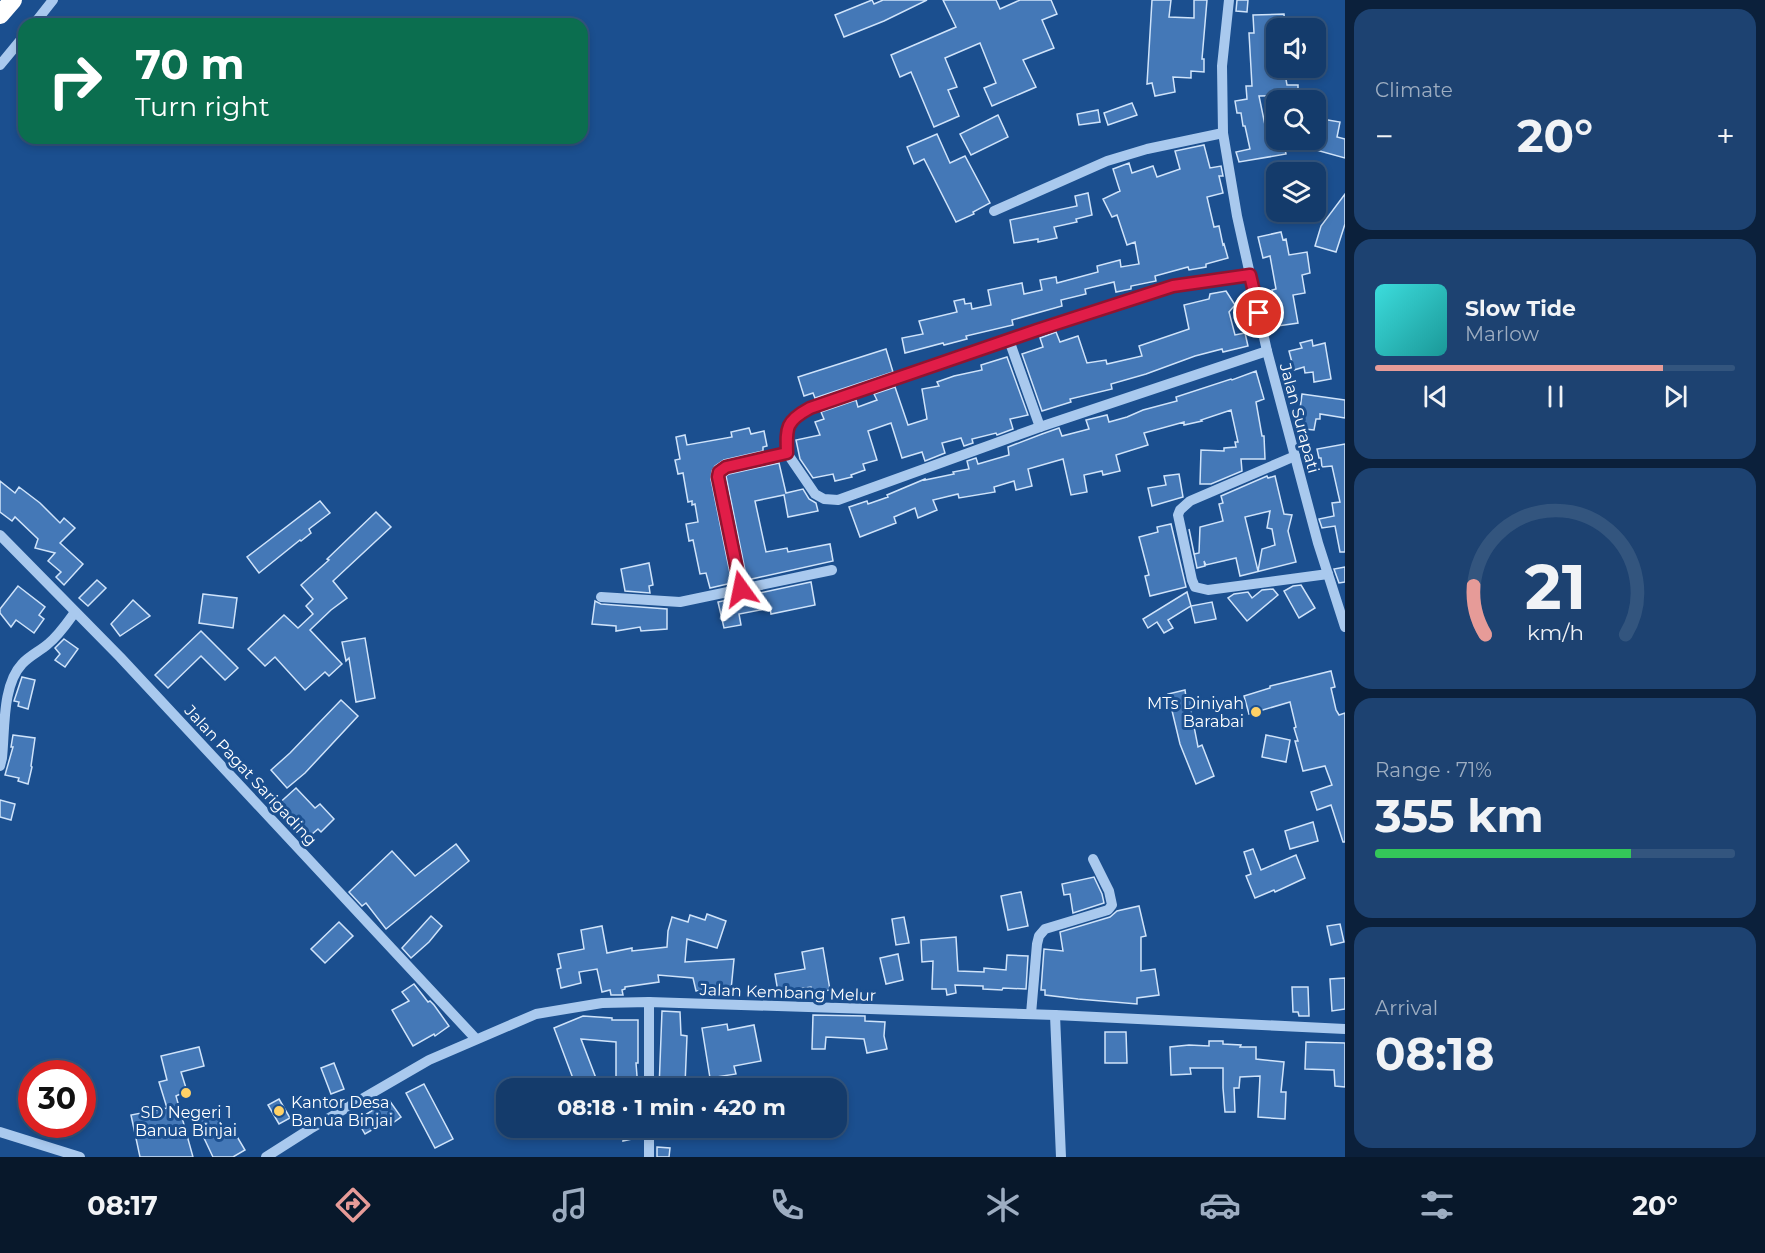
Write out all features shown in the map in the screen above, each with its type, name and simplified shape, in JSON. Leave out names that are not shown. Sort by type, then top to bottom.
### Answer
[{"type":"highway","points":[[0,15],[13,0]]},
{"type":"street","points":[[39,18],[53,0]]},
{"type":"street","name":"Jalan Surapati","points":[[1228,0],[1222,66],[1223,133],[1237,216],[1267,351],[1328,574],[1345,627]]},
{"type":"street","points":[[0,65],[18,43]]},
{"type":"street","points":[[994,211],[1107,161],[1147,149],[1223,133]]},
{"type":"street","points":[[1250,275],[1173,286],[810,408],[789,423],[786,434],[787,453],[815,494],[824,499],[838,500],[1040,427],[1267,351]]},
{"type":"street","points":[[1009,340],[1040,427]]},
{"type":"street","points":[[741,589],[718,477],[719,472],[726,467],[787,453]]},
{"type":"street","points":[[1295,456],[1190,501],[1180,510],[1178,515],[1192,580],[1195,587],[1208,590],[1328,574]]},
{"type":"street","name":"Jalan Pagat Sarigading","points":[[0,536],[120,657],[476,1038]]},
{"type":"street","points":[[601,597],[680,602],[832,570]]},
{"type":"street","points":[[0,766],[7,699],[13,677],[23,663],[50,643],[75,612]]},
{"type":"street","points":[[1031,1014],[1039,936],[1045,929],[1108,910],[1112,905],[1109,891],[1093,859]]},
{"type":"street","points":[[649,1002],[649,1078]]},
{"type":"street","name":"Jalan Kembang Melur","points":[[266,1157],[429,1060],[476,1038],[536,1014],[602,1003],[649,1002],[1031,1014],[1345,1029]]},
{"type":"street","points":[[1055,1015],[1060,1157]]},
{"type":"street","points":[[0,1132],[80,1157]]},
{"type":"street","points":[[649,1138],[649,1157]]},
{"type":"building","points":[[872,0],[874,4],[883,0],[927,0],[844,37],[835,15]]},
{"type":"building","points":[[943,0],[996,0],[1000,9],[1020,0],[1051,0],[1057,14],[1042,20],[1054,48],[1023,60],[1036,87],[992,106],[984,88],[996,83],[980,43],[945,58],[957,87],[948,90],[959,116],[934,127],[911,72],[900,77],[891,55],[956,27]]},
{"type":"building","points":[[1152,0],[1171,0],[1169,17],[1194,18],[1194,0],[1207,0],[1202,59],[1204,59],[1204,72],[1191,71],[1191,78],[1173,77],[1175,92],[1155,96],[1152,83],[1147,84]]},
{"type":"building","points":[[1237,0],[1248,0],[1247,12],[1236,11]]},
{"type":"building","points":[[1284,14],[1284,18],[1266,18],[1266,78],[1286,78],[1287,85],[1298,85],[1298,90],[1266,90],[1266,96],[1259,96],[1266,125],[1266,150],[1285,150],[1286,154],[1239,162],[1236,152],[1250,149],[1241,113],[1237,113],[1235,101],[1247,99],[1246,86],[1252,86],[1249,33],[1254,33],[1253,15]]},
{"type":"building","points":[[1132,103],[1137,115],[1108,125],[1104,113]]},
{"type":"building","points":[[1098,110],[1100,122],[1079,125],[1077,114]]},
{"type":"building","points":[[998,115],[1008,137],[971,155],[960,134]]},
{"type":"building","points":[[1326,120],[1340,122],[1337,137],[1345,139],[1345,158],[1316,150],[1326,150]]},
{"type":"building","points":[[937,134],[950,163],[965,156],[990,203],[956,222],[924,159],[914,164],[907,147]]},
{"type":"building","points":[[1204,145],[1210,168],[1221,166],[1223,176],[1219,176],[1223,193],[1207,197],[1214,227],[1219,226],[1228,258],[1206,264],[1206,267],[1189,270],[1188,267],[1155,276],[1156,281],[1131,286],[1131,289],[1116,292],[1114,282],[1085,289],[1086,294],[1061,300],[1062,306],[1012,320],[1013,325],[966,336],[967,339],[944,345],[943,343],[905,353],[902,338],[923,334],[919,321],[957,312],[954,301],[964,299],[965,304],[971,303],[972,309],[991,305],[988,290],[1022,283],[1024,294],[1042,290],[1040,280],[1056,277],[1057,283],[1098,272],[1097,266],[1120,260],[1121,267],[1139,264],[1135,242],[1127,245],[1117,215],[1112,217],[1103,199],[1120,191],[1113,169],[1129,163],[1132,173],[1153,166],[1157,177],[1180,169],[1175,151]]},
{"type":"building","points":[[1088,193],[1092,215],[1076,219],[1077,222],[1054,227],[1057,238],[1014,243],[1010,220],[1077,206],[1075,196]]},
{"type":"building","points":[[1345,194],[1345,224],[1336,252],[1315,246],[1321,226]]},
{"type":"building","points":[[1281,232],[1283,240],[1286,239],[1289,255],[1307,252],[1310,273],[1302,275],[1305,293],[1293,295],[1298,323],[1278,326],[1272,290],[1276,289],[1270,256],[1263,258],[1258,237]]},
{"type":"building","points":[[1226,291],[1235,305],[1229,312],[1235,335],[1245,333],[1248,346],[1223,352],[1222,349],[1195,356],[1111,384],[1112,389],[1070,399],[1071,402],[1042,411],[1022,354],[1043,347],[1040,338],[1056,332],[1060,342],[1078,336],[1087,363],[1106,360],[1107,364],[1142,356],[1139,346],[1189,329],[1184,305],[1209,299],[1210,294]]},
{"type":"building","points":[[1312,340],[1313,346],[1325,343],[1331,379],[1314,382],[1313,372],[1305,373],[1304,367],[1294,370],[1289,351],[1302,348],[1300,343]]},
{"type":"building","points":[[886,349],[893,372],[815,398],[813,393],[804,396],[798,377]]},
{"type":"building","points":[[1007,357],[1028,415],[1010,419],[1013,429],[997,435],[996,433],[972,439],[973,443],[964,446],[961,438],[942,443],[945,453],[925,461],[922,452],[902,458],[891,423],[868,431],[877,460],[863,464],[865,470],[851,475],[852,477],[835,481],[833,474],[813,478],[800,459],[796,440],[820,435],[815,422],[824,419],[821,412],[856,400],[858,407],[877,400],[874,394],[895,387],[908,425],[927,419],[922,389],[939,386],[937,382],[954,376],[982,370],[981,365]]},
{"type":"building","points":[[1256,371],[1264,399],[1256,402],[1262,436],[1264,436],[1265,459],[1241,459],[1242,471],[1211,484],[1200,484],[1201,450],[1224,451],[1224,448],[1236,447],[1235,442],[1238,442],[1231,410],[1202,421],[1184,425],[1184,422],[1144,433],[1148,445],[1116,455],[1120,471],[1103,475],[1102,471],[1084,475],[1087,492],[1071,495],[1063,459],[1028,469],[1032,486],[1016,490],[1014,481],[994,487],[995,492],[959,498],[958,494],[933,500],[937,510],[918,518],[915,508],[894,517],[896,523],[860,537],[849,507],[867,501],[868,504],[888,497],[887,495],[925,479],[969,469],[967,461],[976,458],[978,464],[1009,455],[1008,447],[1059,428],[1062,436],[1089,429],[1086,420],[1107,415],[1109,422],[1127,417],[1177,401],[1176,397]]},
{"type":"building","points":[[1302,394],[1345,400],[1345,418],[1320,414],[1320,419],[1316,419],[1314,430],[1295,428],[1294,416],[1299,417]]},
{"type":"building","points":[[749,428],[751,434],[764,431],[767,446],[763,447],[763,451],[724,460],[712,471],[711,479],[732,583],[710,588],[706,573],[700,574],[693,540],[689,541],[686,524],[698,522],[695,504],[692,505],[692,501],[688,502],[683,473],[678,474],[675,460],[680,459],[676,437],[685,435],[687,445],[732,437],[731,432]]},
{"type":"building","points":[[1345,444],[1345,552],[1340,552],[1335,526],[1322,528],[1319,519],[1334,516],[1332,503],[1340,502],[1332,466],[1322,467],[1317,449]]},
{"type":"building","points":[[779,463],[786,493],[803,489],[809,499],[816,503],[818,511],[788,517],[784,495],[755,501],[766,552],[787,548],[788,552],[830,544],[833,561],[747,580],[726,476]]},
{"type":"building","points":[[1179,474],[1183,497],[1152,506],[1148,488],[1166,485],[1164,476]]},
{"type":"building","points":[[1267,476],[1268,478],[1275,476],[1284,514],[1292,515],[1288,531],[1296,562],[1240,576],[1236,558],[1206,565],[1204,561],[1205,566],[1197,568],[1194,554],[1199,553],[1200,527],[1223,521],[1219,504],[1223,503],[1221,496]],"holes":[[[1270,511],[1267,528],[1272,529],[1275,545],[1262,549],[1258,571],[1245,517]]]},
{"type":"building","points":[[0,481],[15,493],[19,487],[40,503],[60,523],[64,518],[75,528],[60,543],[83,564],[64,585],[56,577],[61,572],[48,561],[55,553],[35,548],[38,539],[15,517],[12,521],[0,512]]},
{"type":"building","points":[[320,501],[330,513],[309,529],[311,533],[259,573],[247,557]]},
{"type":"building","points":[[376,512],[391,527],[333,581],[347,598],[310,630],[342,664],[329,676],[325,672],[305,690],[275,657],[265,666],[248,649],[284,615],[298,628],[313,614],[306,606],[313,599],[301,585]]},
{"type":"building","points":[[1171,524],[1186,587],[1150,596],[1145,576],[1149,575],[1139,537],[1158,532],[1157,527]]},
{"type":"building","points":[[649,563],[653,585],[649,586],[650,593],[625,591],[621,569]]},
{"type":"building","points":[[1345,567],[1345,582],[1339,583],[1334,569]]},
{"type":"building","points":[[97,580],[106,588],[88,606],[79,598]]},
{"type":"building","points":[[811,582],[815,605],[771,614],[770,608],[739,614],[741,625],[724,628],[718,602]]},
{"type":"building","points":[[1301,585],[1315,608],[1299,618],[1284,591]]},
{"type":"building","points":[[18,586],[45,607],[39,615],[44,619],[34,633],[16,620],[11,627],[0,613],[0,609]]},
{"type":"building","points":[[1273,589],[1278,595],[1247,621],[1228,598],[1234,594],[1248,592],[1252,598],[1262,590]]},
{"type":"building","points":[[1187,592],[1191,606],[1168,620],[1173,628],[1164,633],[1157,622],[1148,628],[1143,619]]},
{"type":"building","points":[[203,594],[237,598],[233,628],[199,623]]},
{"type":"building","points":[[133,600],[150,616],[120,636],[111,624]]},
{"type":"building","points":[[595,601],[601,604],[667,609],[667,629],[641,631],[640,627],[616,631],[616,626],[592,624]]},
{"type":"building","points":[[1212,602],[1216,619],[1195,623],[1191,606]]},
{"type":"building","points":[[201,631],[238,668],[225,680],[201,656],[168,688],[155,675]]},
{"type":"building","points":[[365,638],[375,698],[356,702],[349,658],[346,661],[342,642]]},
{"type":"building","points":[[64,639],[78,649],[65,667],[55,660],[60,654],[55,648]]},
{"type":"building","points":[[1331,671],[1335,687],[1331,688],[1336,710],[1339,715],[1345,713],[1345,842],[1343,842],[1331,805],[1317,810],[1311,792],[1332,785],[1325,766],[1303,771],[1295,741],[1298,741],[1290,702],[1249,714],[1244,696],[1270,688],[1270,686]]},
{"type":"building","points":[[22,677],[35,680],[28,709],[18,706],[19,702],[14,701]]},
{"type":"building","points":[[1185,690],[1186,697],[1191,696],[1193,706],[1190,706],[1198,747],[1202,745],[1214,776],[1196,784],[1180,744],[1168,694]]},
{"type":"building","points":[[341,700],[358,716],[305,773],[287,788],[271,770]]},
{"type":"building","points":[[13,735],[35,738],[28,784],[18,781],[19,778],[5,775],[13,747],[11,747]]},
{"type":"building","points":[[1266,735],[1290,740],[1286,762],[1262,757]]},
{"type":"building","points":[[296,788],[315,808],[320,804],[334,819],[321,832],[318,829],[304,841],[275,807]]},
{"type":"building","points":[[0,800],[15,804],[11,820],[0,817]]},
{"type":"building","points":[[1313,822],[1318,841],[1290,849],[1285,831]]},
{"type":"building","points":[[456,844],[469,861],[386,929],[366,903],[362,906],[349,892],[392,851],[415,876]]},
{"type":"building","points":[[1253,849],[1261,870],[1296,855],[1305,878],[1275,892],[1274,890],[1255,898],[1246,876],[1251,874],[1244,852]]},
{"type":"building","points":[[1094,877],[1104,903],[1073,913],[1070,894],[1064,895],[1062,884]]},
{"type":"building","points":[[1021,892],[1028,926],[1008,930],[1001,896]]},
{"type":"building","points":[[1139,906],[1146,936],[1141,937],[1141,971],[1155,969],[1159,995],[1137,998],[1137,1004],[1045,995],[1045,990],[1041,990],[1044,949],[1063,951],[1060,932],[1110,917],[1117,911]]},
{"type":"building","points":[[707,914],[726,921],[717,948],[687,939],[685,962],[734,959],[731,990],[696,991],[693,978],[658,975],[659,982],[625,987],[622,990],[623,995],[611,995],[610,990],[602,992],[597,969],[579,972],[581,983],[561,988],[557,969],[561,968],[558,954],[584,949],[581,930],[602,926],[607,953],[632,948],[632,951],[667,947],[672,917],[688,922],[690,915],[705,920]]},
{"type":"building","points":[[431,916],[442,926],[411,958],[402,948]]},
{"type":"building","points":[[904,917],[909,943],[896,945],[892,919]]},
{"type":"building","points":[[339,922],[353,936],[325,963],[311,949]]},
{"type":"building","points":[[1340,924],[1344,942],[1331,945],[1327,926]]},
{"type":"building","points":[[956,937],[958,971],[984,972],[984,968],[1006,970],[1007,955],[1028,956],[1026,989],[983,989],[983,986],[955,985],[956,993],[947,995],[946,989],[932,989],[933,961],[922,962],[921,940]]},
{"type":"building","points":[[823,948],[830,990],[813,993],[811,987],[778,992],[775,974],[805,969],[802,952]]},
{"type":"building","points":[[898,954],[903,980],[886,984],[880,958]]},
{"type":"building","points":[[1345,978],[1345,1009],[1332,1011],[1330,979]]},
{"type":"building","points":[[414,984],[428,1002],[434,1005],[449,1026],[435,1036],[434,1034],[413,1046],[392,1010],[409,1001],[402,992]]},
{"type":"building","points":[[1292,987],[1308,987],[1309,1016],[1299,1016],[1298,1012],[1293,1012]]},
{"type":"building","points":[[662,1011],[680,1012],[681,1035],[687,1036],[685,1078],[659,1078]]},
{"type":"building","points":[[813,1015],[865,1016],[865,1021],[885,1022],[884,1036],[887,1049],[867,1053],[864,1039],[826,1037],[825,1049],[812,1049]]},
{"type":"building","points":[[583,1016],[612,1018],[612,1020],[638,1020],[637,1078],[616,1078],[616,1042],[581,1039],[596,1078],[573,1078],[554,1028]]},
{"type":"building","points":[[727,1024],[728,1030],[754,1025],[761,1061],[734,1066],[736,1074],[710,1078],[702,1028]]},
{"type":"building","points":[[1105,1032],[1126,1032],[1127,1063],[1105,1063]]},
{"type":"building","points":[[1209,1041],[1223,1041],[1223,1044],[1241,1045],[1240,1047],[1256,1047],[1256,1059],[1284,1062],[1281,1092],[1286,1092],[1285,1119],[1258,1117],[1260,1076],[1240,1077],[1239,1088],[1234,1088],[1235,1112],[1225,1112],[1223,1068],[1190,1068],[1191,1074],[1171,1075],[1170,1047],[1209,1046]]},
{"type":"building","points":[[1306,1042],[1345,1043],[1345,1087],[1335,1086],[1334,1070],[1305,1069]]},
{"type":"building","points":[[199,1047],[204,1066],[181,1072],[187,1091],[176,1096],[193,1157],[140,1157],[131,1115],[167,1108],[159,1082],[167,1080],[161,1056]]},
{"type":"building","points":[[334,1063],[344,1089],[331,1094],[321,1068]]},
{"type":"building","points":[[424,1084],[453,1139],[435,1148],[406,1093]]},
{"type":"building","name":"Kantor Desa Banua Binjai","points":[[279,1099],[290,1118],[279,1124],[268,1105]]},
{"type":"building","points":[[389,1100],[401,1117],[390,1125],[387,1121],[365,1134],[357,1120]]},
{"type":"building","points":[[215,1109],[224,1133],[232,1128],[245,1150],[233,1157],[213,1157],[194,1117]]},
{"type":"building","points":[[657,1147],[670,1148],[669,1157],[657,1157]]},
{"type":"place","name":"MTs Diniyah Barabai","points":[[1256,712]]},
{"type":"place","name":"SD Negeri 1 Banua Binjai","points":[[186,1093]]},
{"type":"place","name":"Kantor Desa Banua Binjai","points":[[279,1111]]},
{"type":"route","points":[[741,589],[718,477],[719,472],[726,467],[787,453],[786,434],[789,423],[810,408],[1173,286],[1250,275],[1259,313]]}]
